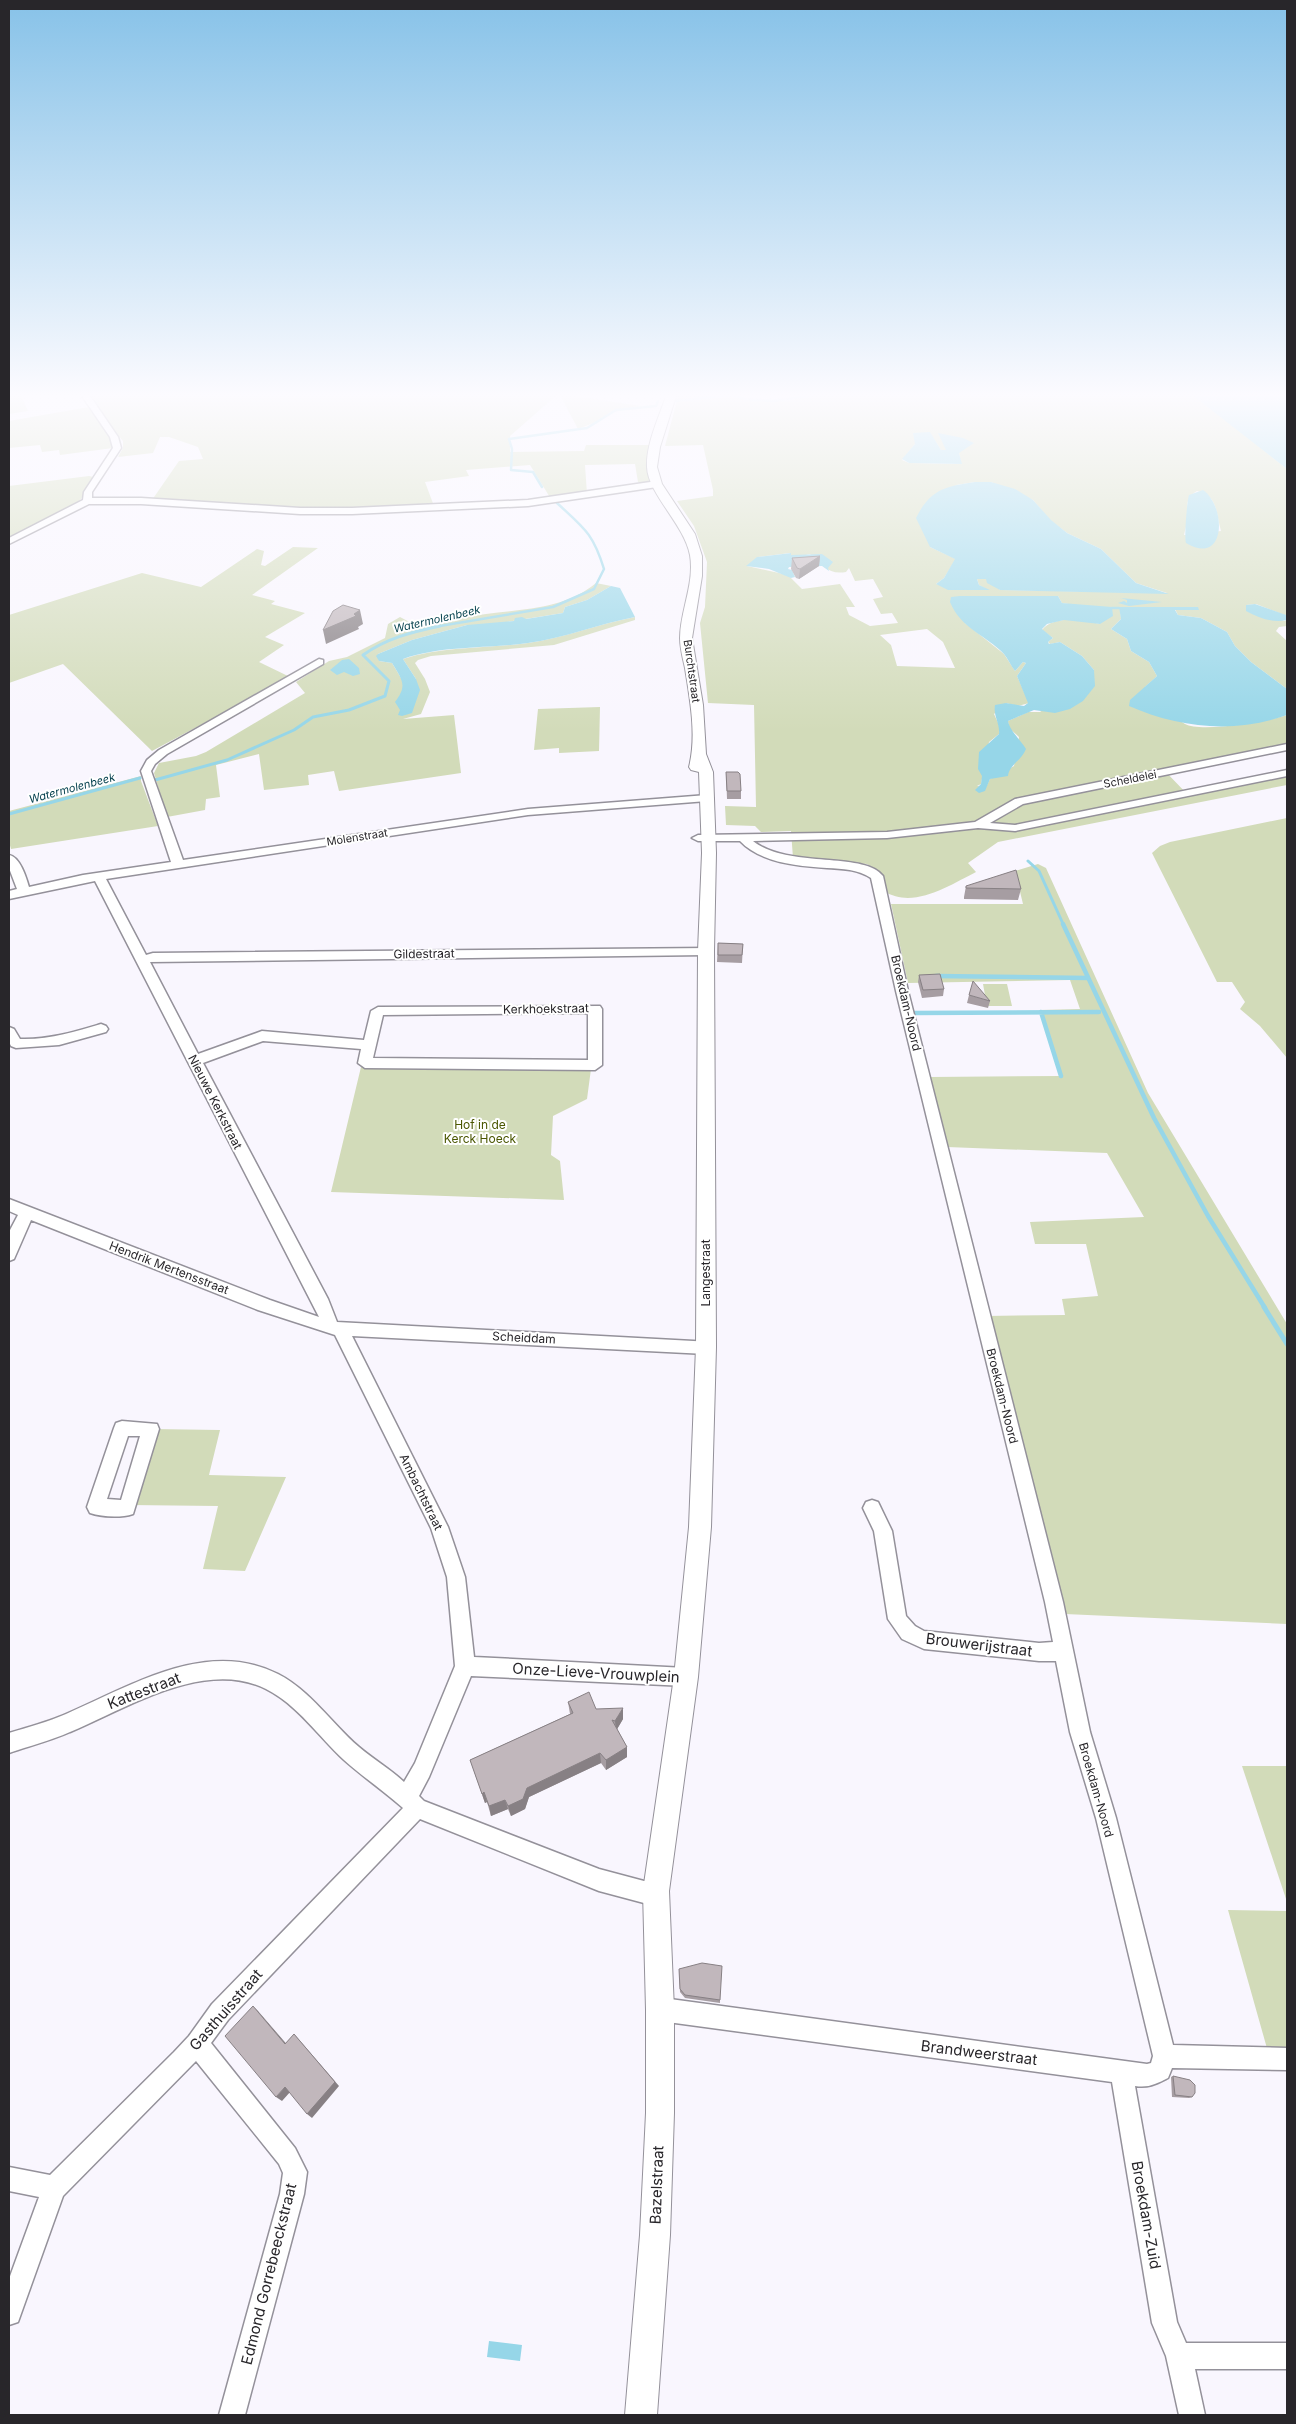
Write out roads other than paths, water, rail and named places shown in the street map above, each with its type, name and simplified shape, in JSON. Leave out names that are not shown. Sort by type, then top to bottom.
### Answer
[{"type":"main road","name":"Burchtstraat","points":[[672,506],[689,534],[696,556],[696,576],[686,638],[697,705],[699,754],[706,772],[702,799]]},
{"type":"main road","name":"Langestraat","points":[[686,1677],[700,1526],[706,1347],[707,869],[703,838],[702,799]]},
{"type":"main road","name":"Onze-Lieve-Vrouwplein","points":[[658,1955],[656,1891],[686,1677]]},
{"type":"main road","name":"Bazelstraat","points":[[641,2415],[655,2234],[660,2112],[658,1955]]},
{"type":"street","points":[[9,541],[77,506]]},
{"type":"street","points":[[222,506],[300,511],[352,511],[447,506]]},
{"type":"street","points":[[178,864],[150,787],[146,771],[151,762],[163,752],[319,662]]},
{"type":"street","name":"Scheldelei","points":[[978,825],[1019,801],[1287,747]]},
{"type":"street","name":"Scheldelei","points":[[703,838],[887,835],[978,825],[1007,828],[1025,827],[1287,773]]},
{"type":"street","name":"Molenstraat","points":[[9,894],[178,864],[528,812],[702,799]]},
{"type":"street","name":"Broekdam-Noord","points":[[743,838],[750,846],[764,852],[802,862],[867,868],[877,876],[902,991],[1054,1602],[1080,1732],[1106,1818],[1164,2056]]},
{"type":"street","points":[[9,858],[19,875],[24,891]]},
{"type":"street","name":"Nieuwe Kerkstraat","points":[[99,877],[336,1329]]},
{"type":"street","name":"Gildestraat","points":[[142,960],[153,957],[706,951]]},
{"type":"street","name":"Kerkhoekstraat","points":[[595,1009],[594,1065],[365,1063],[369,1045],[378,1011],[595,1009]]},
{"type":"street","points":[[11,1039],[48,1044],[68,1040],[101,1029]]},
{"type":"street","points":[[194,1061],[262,1036],[369,1045]]},
{"type":"street","name":"Hendrik Mertensstraat","points":[[9,1205],[264,1305],[336,1329]]},
{"type":"street","points":[[9,1255],[16,1233],[28,1212]]},
{"type":"street","name":"Scheiddam","points":[[336,1329],[706,1347]]},
{"type":"street","name":"Ambachtstraat","points":[[336,1329],[439,1527],[456,1577],[465,1666]]},
{"type":"street","points":[[122,1428],[151,1429],[126,1508],[96,1507],[122,1428]]},
{"type":"street","name":"Brouwerijstraat","points":[[872,1508],[883,1531],[897,1619],[904,1629],[914,1637],[924,1640],[1039,1652],[1064,1651]]},
{"type":"street","points":[[465,1666],[422,1770],[411,1803],[599,1880],[644,1892],[656,1891]]},
{"type":"street","name":"Onze-Lieve-Vrouwplein","points":[[465,1666],[686,1677]]},
{"type":"street","name":"Kattestraat","points":[[9,1743],[64,1725],[170,1679],[209,1670],[239,1671],[271,1681],[297,1698],[352,1754],[372,1768],[411,1803]]},
{"type":"street","name":"Gasthuisstraat","points":[[54,2188],[197,2044],[220,2012],[411,1803]]},
{"type":"street","name":"Brandweerstraat","points":[[660,2010],[1148,2076],[1160,2070],[1164,2056]]},
{"type":"street","name":"Edmond Gorrebeeckstraat","points":[[197,2044],[287,2156],[295,2172],[292,2194],[232,2415]]},
{"type":"street","points":[[1164,2056],[1287,2059]]},
{"type":"street","name":"Broekdam-Zuid","points":[[1121,2071],[1165,2323],[1178,2356],[1192,2415]]},
{"type":"street","points":[[9,2178],[54,2188],[9,2313]]},
{"type":"street","points":[[1178,2356],[1287,2356]]},
{"type":"water","points":[[923,506],[1039,506],[1051,520],[1067,533],[1101,549],[1136,583],[1169,594],[1000,590],[987,583],[986,579],[977,579],[979,585],[990,590],[948,590],[936,584],[944,578],[955,559],[930,547],[916,518]]},
{"type":"water","points":[[1187,506],[1215,506],[1219,521],[1215,541],[1209,547],[1199,548],[1186,543]]},
{"type":"water","points":[[791,553],[791,555],[822,554],[833,562],[828,568],[829,571],[822,566],[789,567],[788,569],[792,570],[795,577],[791,578],[769,569],[746,566],[757,557]]},
{"type":"water","points":[[611,586],[620,588],[635,617],[542,641],[433,651],[403,659],[416,679],[420,690],[412,713],[402,716],[398,715],[400,710],[395,702],[402,687],[401,678],[392,663],[379,661],[376,656],[378,654],[412,640],[467,625],[514,621],[515,618],[522,617],[526,619],[563,613],[565,607],[587,600]]},
{"type":"water","points":[[1058,596],[1062,603],[1112,607],[1113,616],[1100,624],[1064,620],[1047,624],[1042,629],[1053,638],[1048,642],[1049,644],[1060,642],[1082,656],[1094,670],[1095,686],[1083,701],[1070,709],[1055,713],[1034,710],[1008,721],[1013,732],[1026,749],[1008,776],[990,779],[985,791],[979,793],[975,790],[981,784],[982,776],[978,769],[979,752],[999,734],[995,705],[1006,703],[1024,706],[1028,703],[1017,676],[1026,663],[1023,662],[1015,671],[997,647],[961,619],[950,602],[951,597]]},
{"type":"water","points":[[1121,598],[1162,602],[1129,606],[1118,603],[1124,601],[1127,603],[1127,600]]},
{"type":"water","points":[[1255,604],[1286,615],[1287,620],[1276,621],[1266,619],[1246,611],[1246,605]]},
{"type":"water","points":[[1119,607],[1198,607],[1199,610],[1175,610],[1178,615],[1201,618],[1227,632],[1235,646],[1251,662],[1287,689],[1287,715],[1247,725],[1207,726],[1167,719],[1129,706],[1130,700],[1157,676],[1149,662],[1131,651],[1127,639],[1111,629],[1121,619]]},
{"type":"water","points":[[349,659],[359,668],[360,674],[353,676],[344,672],[337,675],[330,670],[342,660]]},
{"type":"water","points":[[489,2341],[522,2345],[520,2361],[487,2357]]},
{"type":"waterway","name":"Watermolenbeek","points":[[434,627],[553,607],[594,589],[604,569],[596,547],[581,525],[560,506]]},
{"type":"waterway","points":[[1112,608],[1119,608]]},
{"type":"waterway","name":"Watermolenbeek","points":[[151,776],[155,780],[227,760],[294,730],[313,717],[349,710],[385,696],[389,681],[363,655],[391,640],[410,633],[440,626]]},
{"type":"waterway","name":"Watermolenbeek","points":[[9,814],[140,778]]},
{"type":"waterway","points":[[1028,861],[1039,871],[1064,926]]},
{"type":"waterway","points":[[1063,924],[1154,1118],[1208,1216],[1265,1308]]},
{"type":"waterway","points":[[936,976],[1088,978]]},
{"type":"waterway","points":[[914,1013],[1041,1012]]},
{"type":"waterway","points":[[1041,1012],[1061,1076]]},
{"type":"waterway","points":[[1041,1012],[1099,1012]]},
{"type":"waterway","points":[[1264,1307],[1287,1344]]},
{"type":"park label","name":"Hof in de Kerck Hoeck","points":[[480,1132]]}]
